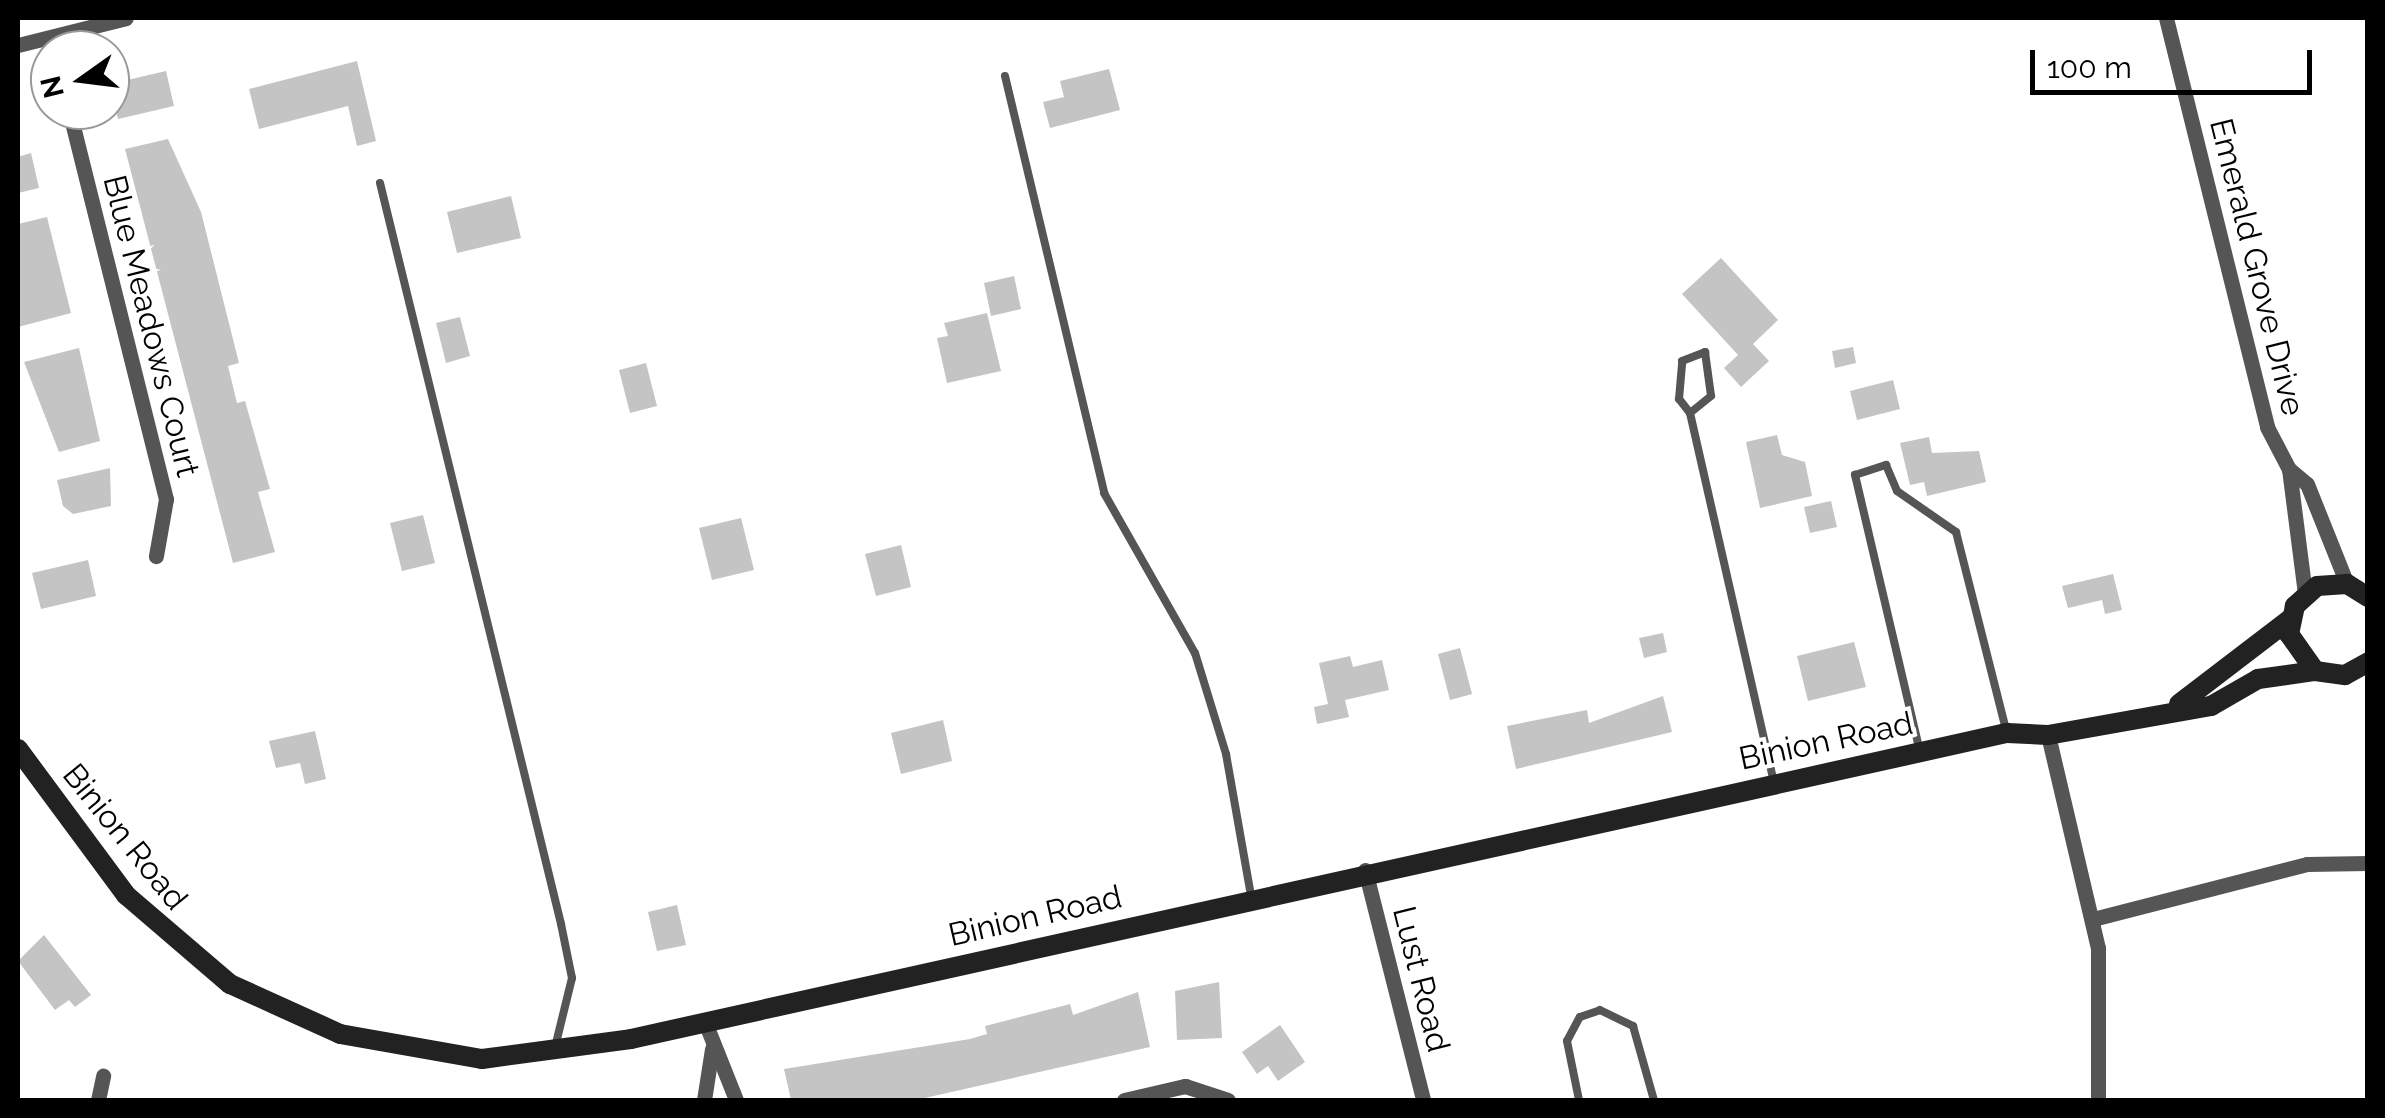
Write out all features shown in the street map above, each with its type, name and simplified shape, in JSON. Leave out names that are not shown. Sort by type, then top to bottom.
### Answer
[{"type":"main road","points":[[2305,594],[2346,584],[2368,597]]},
{"type":"main road","name":"Binion Road","points":[[2173,708],[2244,664],[2290,619],[2305,594]]},
{"type":"main road","points":[[2290,619],[2293,649],[2315,671]]},
{"type":"main road","name":"Binion Road","points":[[18,749],[126,895],[230,984],[340,1034],[406,1051],[551,1056],[1366,870],[2007,733],[2048,735],[2173,708],[2211,706],[2268,676],[2365,665]]},
{"type":"street","points":[[90,30],[126,18]]},
{"type":"street","name":"Emerald Grove Drive","points":[[2166,18],[2267,427],[2289,469],[2305,594]]},
{"type":"street","name":"Blue Meadows Court","points":[[74,130],[166,499],[156,556]]},
{"type":"street","name":"Emerald Grove Drive","points":[[2289,469],[2300,471],[2346,584]]},
{"type":"street","points":[[2048,735],[2093,919],[2098,1100]]},
{"type":"street","points":[[2093,919],[2307,864],[2368,863]]},
{"type":"street","name":"Lust Road","points":[[1366,870],[1422,1100]]},
{"type":"street","points":[[705,1022],[712,1049],[736,1100]]},
{"type":"street","points":[[704,1100],[712,1049]]},
{"type":"street","points":[[98,1100],[104,1076]]},
{"type":"street","points":[[1124,1100],[1186,1086],[1228,1100]]},
{"type":"lane","points":[[1005,76],[1104,493],[1194,653],[1226,754],[1252,896]]},
{"type":"lane","points":[[380,184],[561,924],[569,1012],[551,1056]]},
{"type":"lane","points":[[1690,413],[1711,396],[1705,352],[1682,361],[1679,399],[1690,413],[1774,783]]},
{"type":"lane","points":[[1920,752],[1854,475],[1886,466],[1898,491],[1956,532],[2007,733]]},
{"type":"lane","points":[[1579,1100],[1567,1041],[1580,1016],[1600,1010],[1634,1026],[1654,1100]]},
{"type":"building","points":[[357,61],[376,141],[357,146],[348,106],[259,129],[249,89]]},
{"type":"building","points":[[1109,69],[1120,110],[1050,128],[1043,102],[1064,97],[1060,81]]},
{"type":"building","points":[[166,71],[174,106],[130,116],[130,79]]},
{"type":"building","points":[[168,139],[201,212],[239,363],[228,366],[237,403],[245,401],[270,489],[258,492],[275,552],[233,563],[125,149]]},
{"type":"building","points":[[31,153],[39,188],[18,193],[18,157]]},
{"type":"building","points":[[511,196],[521,238],[457,253],[447,212]]},
{"type":"building","points":[[47,217],[71,313],[18,327],[18,224]]},
{"type":"building","points":[[1721,258],[1778,320],[1753,344],[1769,361],[1741,387],[1724,368],[1738,355],[1682,294]]},
{"type":"building","points":[[1014,276],[1021,309],[991,316],[984,283]]},
{"type":"building","points":[[987,313],[1001,371],[947,383],[937,338],[948,336],[944,323]]},
{"type":"building","points":[[460,317],[470,356],[446,363],[436,323]]},
{"type":"building","points":[[1853,347],[1856,363],[1835,368],[1832,351]]},
{"type":"building","points":[[79,348],[100,441],[59,452],[24,362]]},
{"type":"building","points":[[646,363],[657,406],[630,413],[619,370]]},
{"type":"building","points":[[1893,380],[1900,409],[1857,420],[1850,391]]},
{"type":"building","points":[[1777,435],[1782,455],[1805,462],[1812,496],[1760,508],[1746,442]]},
{"type":"building","points":[[1929,437],[1932,453],[1979,451],[1986,482],[1927,496],[1924,482],[1910,485],[1900,443]]},
{"type":"building","points":[[110,468],[111,506],[73,514],[63,506],[57,480]]},
{"type":"building","points":[[1831,501],[1837,527],[1810,533],[1804,507]]},
{"type":"building","points":[[423,515],[435,563],[402,571],[390,523]]},
{"type":"building","points":[[741,518],[754,570],[712,580],[699,528]]},
{"type":"building","points":[[901,545],[911,587],[876,596],[865,554]]},
{"type":"building","points":[[88,560],[96,596],[41,609],[32,573]]},
{"type":"building","points":[[2113,574],[2122,610],[2105,614],[2102,600],[2068,608],[2062,586]]},
{"type":"building","points":[[1663,633],[1667,652],[1644,658],[1639,638]]},
{"type":"building","points":[[1854,642],[1866,687],[1808,701],[1797,656]]},
{"type":"building","points":[[1460,648],[1472,694],[1450,700],[1438,654]]},
{"type":"building","points":[[1350,656],[1353,667],[1382,660],[1389,690],[1345,700],[1349,717],[1317,724],[1314,707],[1328,704],[1319,663]]},
{"type":"building","points":[[1663,696],[1672,732],[1516,769],[1507,726],[1587,710],[1589,723]]},
{"type":"building","points":[[943,720],[952,761],[901,774],[891,733]]},
{"type":"building","points":[[315,731],[326,779],[305,784],[300,763],[276,768],[269,741]]},
{"type":"building","points":[[677,905],[686,945],[657,951],[648,912]]},
{"type":"building","points":[[44,935],[91,995],[75,1007],[69,1000],[55,1010],[18,961]]},
{"type":"building","points":[[1219,982],[1222,1038],[1177,1040],[1175,991]]},
{"type":"building","points":[[1138,992],[1150,1047],[916,1100],[791,1100],[784,1069],[970,1039],[987,1034],[985,1026],[1070,1004],[1073,1015]]},
{"type":"building","points":[[1280,1025],[1305,1062],[1278,1081],[1268,1066],[1257,1074],[1242,1052]]}]
